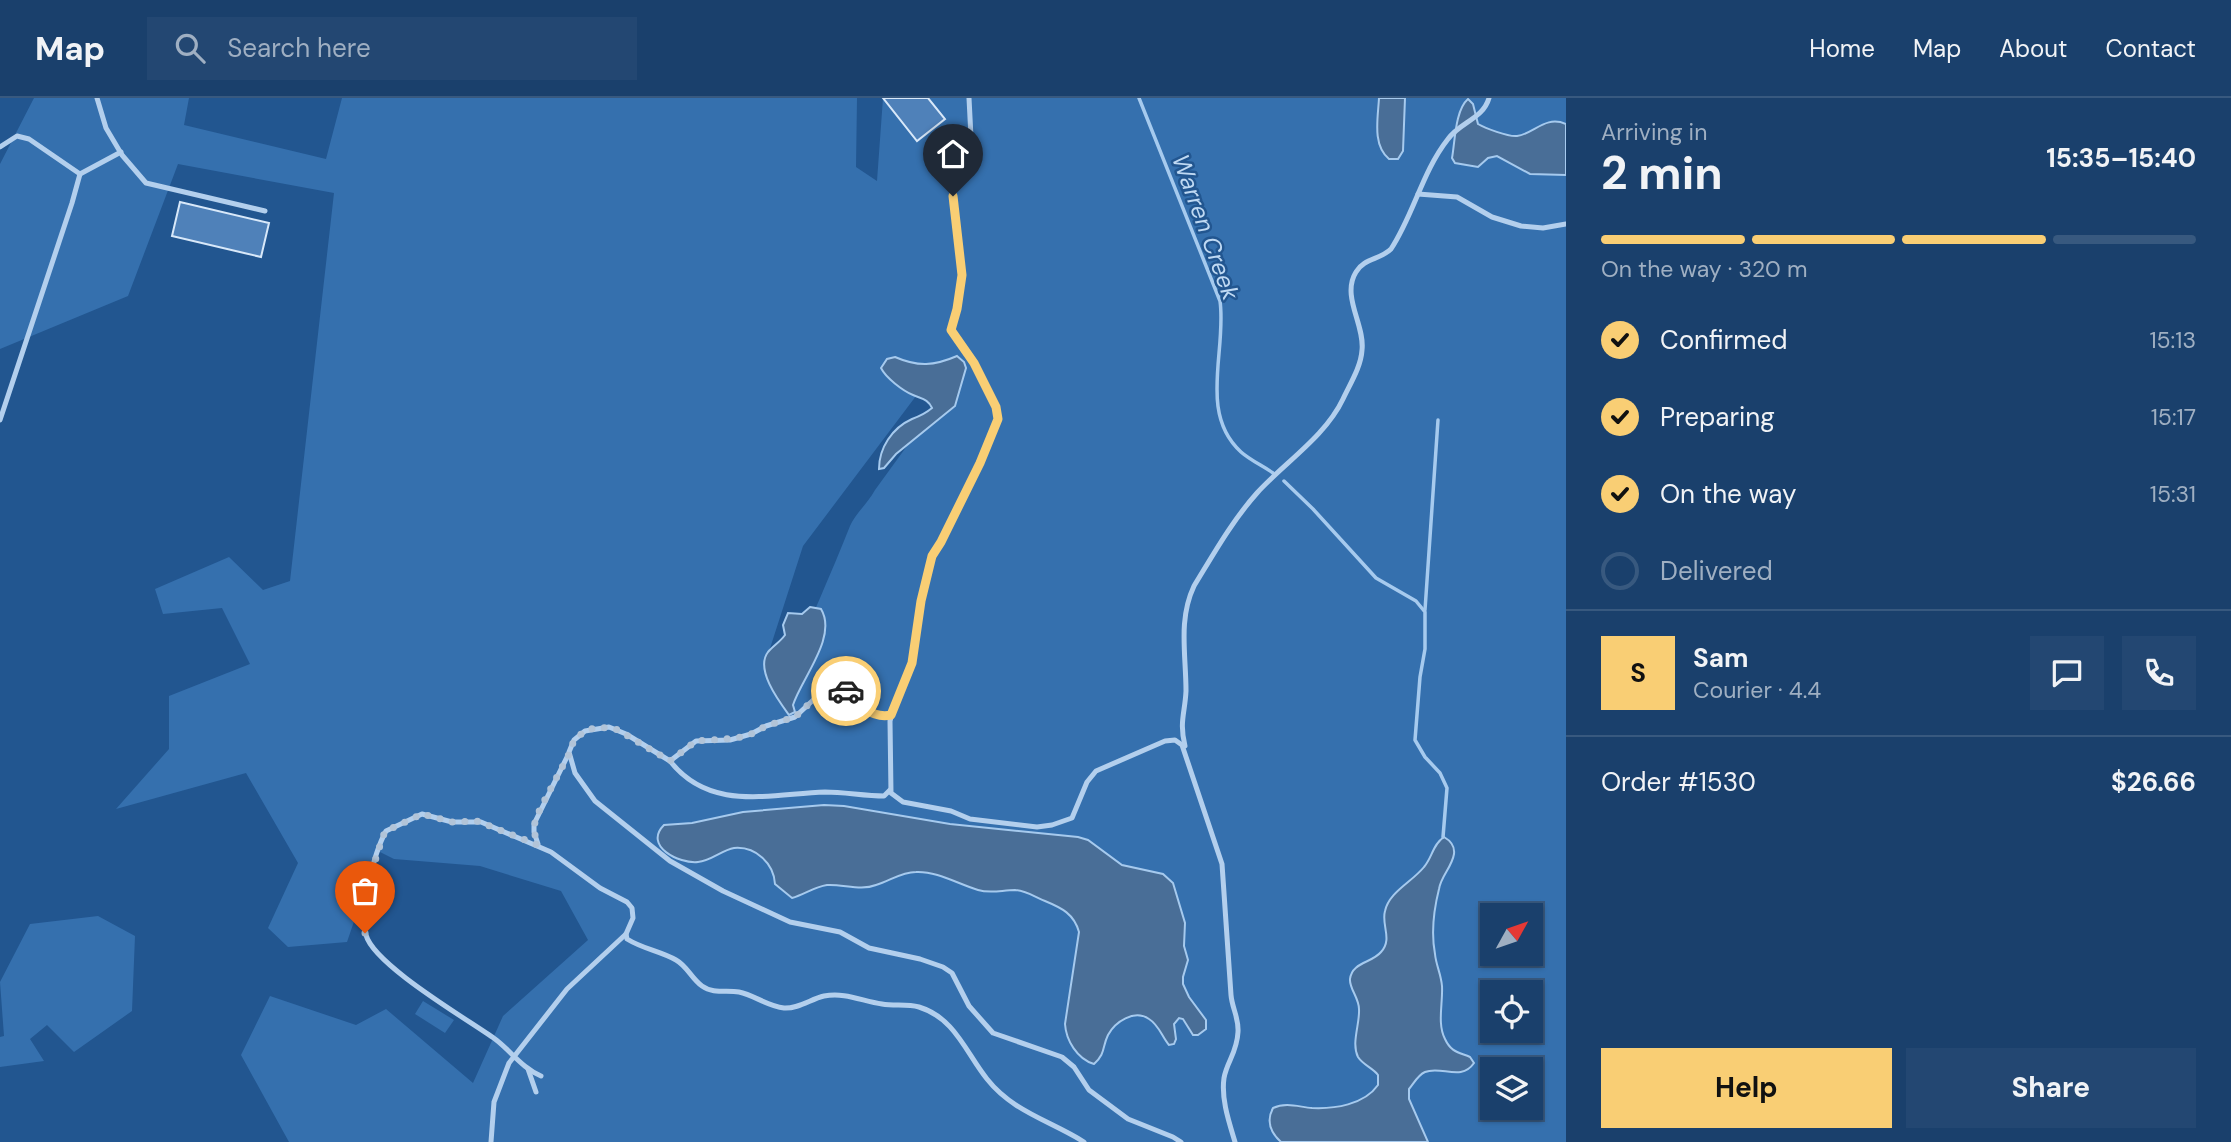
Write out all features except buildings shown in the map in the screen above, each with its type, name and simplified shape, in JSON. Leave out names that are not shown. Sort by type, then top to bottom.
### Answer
[{"type":"lane","points":[[97,98],[106,128],[146,183],[265,211]]},
{"type":"lane","points":[[896,799],[890,789],[891,715],[912,663],[921,601],[932,556],[980,463],[998,419],[996,407],[974,363],[951,330],[962,275],[952,202],[957,176],[971,137],[970,98]]},
{"type":"lane","points":[[1235,1142],[1224,1091],[1225,1073],[1236,1051],[1238,1030],[1231,995],[1222,864],[1180,726],[1186,688],[1183,625],[1191,593],[1209,560],[1249,503],[1337,412],[1357,370],[1362,352],[1362,335],[1353,301],[1353,279],[1364,262],[1391,249],[1427,171],[1453,133],[1482,113],[1489,98]]},
{"type":"lane","points":[[0,147],[17,136],[29,139],[65,161],[80,174]]},
{"type":"lane","points":[[0,420],[80,174],[121,152]]},
{"type":"lane","points":[[1418,194],[1457,197],[1492,217],[1521,226],[1543,228],[1566,224]]},
{"type":"lane","points":[[670,761],[696,741],[737,738],[795,717],[821,691],[832,687],[844,689],[856,705],[866,710],[881,716],[891,715]]},
{"type":"lane","points":[[1168,740],[1180,726]]},
{"type":"lane","points":[[538,845],[534,824],[574,740],[579,734],[593,728],[606,727],[626,734],[670,761],[697,786],[724,794],[766,797],[826,792],[884,796],[951,811],[970,820],[1037,827],[1072,818],[1087,782],[1096,771],[1168,740],[1175,740],[1182,745],[1187,756]]},
{"type":"lane","points":[[569,754],[577,776],[595,801],[670,861],[723,891],[790,922],[840,932],[869,948],[943,967],[954,976],[968,1006],[993,1033],[1062,1057],[1074,1066],[1089,1090],[1128,1119],[1181,1142]]},
{"type":"lane","points":[[884,796],[890,789]]},
{"type":"lane","points":[[493,1142],[494,1102],[507,1066],[513,1056],[567,989],[626,934],[633,918],[632,908],[627,902],[600,888],[559,856],[477,821],[452,822],[422,814],[386,831],[368,883],[364,923],[366,937],[373,950],[503,1047],[513,1056],[528,1069],[541,1076]]},
{"type":"lane","points":[[626,934],[627,939],[635,945],[677,960],[698,983],[711,990],[741,992],[785,1008],[822,996],[838,995],[880,1004],[912,1006],[927,1011],[950,1026],[964,1042],[985,1077],[1006,1099],[1035,1118],[1084,1142]]},
{"type":"lane","points":[[503,1047],[507,1066]]},
{"type":"lane","points":[[528,1069],[536,1092]]},
{"type":"shaded area","points":[[34,98],[189,98],[184,125],[326,159],[342,98],[857,98],[856,167],[877,181],[883,98],[1566,98],[1566,1142],[289,1142],[241,1055],[270,996],[356,1025],[386,1009],[473,1083],[503,1016],[588,940],[561,891],[480,866],[394,859],[378,851],[347,942],[288,947],[268,928],[298,863],[246,773],[116,809],[169,749],[169,696],[250,664],[222,608],[163,614],[155,589],[229,557],[263,590],[290,581],[334,193],[178,164],[128,296],[0,349],[0,164]],"holes":[[[949,388],[852,522],[788,672],[764,667],[803,546],[916,396]]]},
{"type":"shaded area","points":[[1379,98],[1405,98],[1403,151],[1398,159],[1389,159],[1380,146],[1377,131]]},
{"type":"shaded area","points":[[1468,99],[1473,104],[1478,124],[1503,134],[1523,135],[1552,122],[1566,124],[1566,175],[1530,174],[1497,156],[1488,158],[1478,167],[1455,163],[1452,158],[1456,127],[1460,111]]},
{"type":"shaded area","points":[[957,356],[966,368],[955,406],[896,454],[884,468],[879,469],[884,446],[893,433],[932,408],[927,401],[904,390],[887,376],[881,368],[887,359],[895,357],[926,364]]},
{"type":"shaded area","points":[[810,607],[821,609],[825,632],[822,645],[793,705],[795,712],[789,715],[766,675],[765,659],[768,652],[785,635],[783,625],[788,613],[802,614]]},
{"type":"shaded area","points":[[824,805],[950,824],[1078,837],[1088,840],[1122,865],[1163,874],[1173,883],[1185,923],[1184,946],[1188,960],[1183,984],[1206,1020],[1206,1029],[1193,1035],[1183,1019],[1179,1018],[1174,1024],[1176,1039],[1174,1044],[1169,1045],[1152,1022],[1143,1016],[1131,1016],[1111,1030],[1102,1053],[1094,1064],[1082,1058],[1070,1042],[1065,1024],[1079,932],[1066,912],[1027,893],[1015,890],[983,891],[940,876],[916,872],[905,873],[870,887],[822,886],[792,898],[775,884],[767,863],[750,850],[734,848],[703,861],[690,862],[673,857],[658,840],[664,825],[692,823],[743,812]]},
{"type":"shaded area","points":[[1444,837],[1452,844],[1454,851],[1453,859],[1440,884],[1434,921],[1434,946],[1442,986],[1441,1027],[1450,1047],[1470,1057],[1474,1063],[1463,1071],[1425,1072],[1409,1089],[1409,1099],[1428,1142],[1281,1142],[1270,1126],[1273,1108],[1288,1105],[1330,1108],[1357,1101],[1378,1085],[1378,1075],[1360,1060],[1356,1052],[1359,1009],[1350,979],[1354,969],[1381,952],[1386,942],[1384,916],[1387,904],[1424,867],[1437,843]]},
{"type":"shaded area","points":[[98,916],[135,936],[132,1011],[74,1052],[47,1025],[30,1039],[44,1061],[0,1067],[0,1037],[4,1036],[0,982],[30,924]]},
{"type":"shaded area","points":[[423,1001],[454,1020],[445,1033],[415,1014]]},
{"type":"waterway","name":"Warren Creek","points":[[1139,98],[1220,301],[1217,400],[1221,419],[1228,436],[1241,452],[1273,473]]},
{"type":"waterway","points":[[1425,610],[1438,420]]},
{"type":"waterway","name":"Warren Creek","points":[[1284,481],[1376,578],[1416,601],[1425,612],[1425,649],[1415,740],[1425,757],[1440,773],[1447,788],[1443,837]]},
{"type":"way so far","points":[[365,933],[368,883],[383,836],[386,831],[412,817],[422,814],[452,822],[477,821],[538,845],[534,824],[579,734],[598,727],[610,727],[670,761],[696,741],[737,738],[795,717],[826,688],[838,687],[846,691]]},
{"type":"route","points":[[846,691],[856,705],[881,716],[891,715],[912,663],[918,637],[921,601],[932,556],[980,463],[998,419],[996,407],[974,363],[951,330],[962,275],[953,196]]}]
